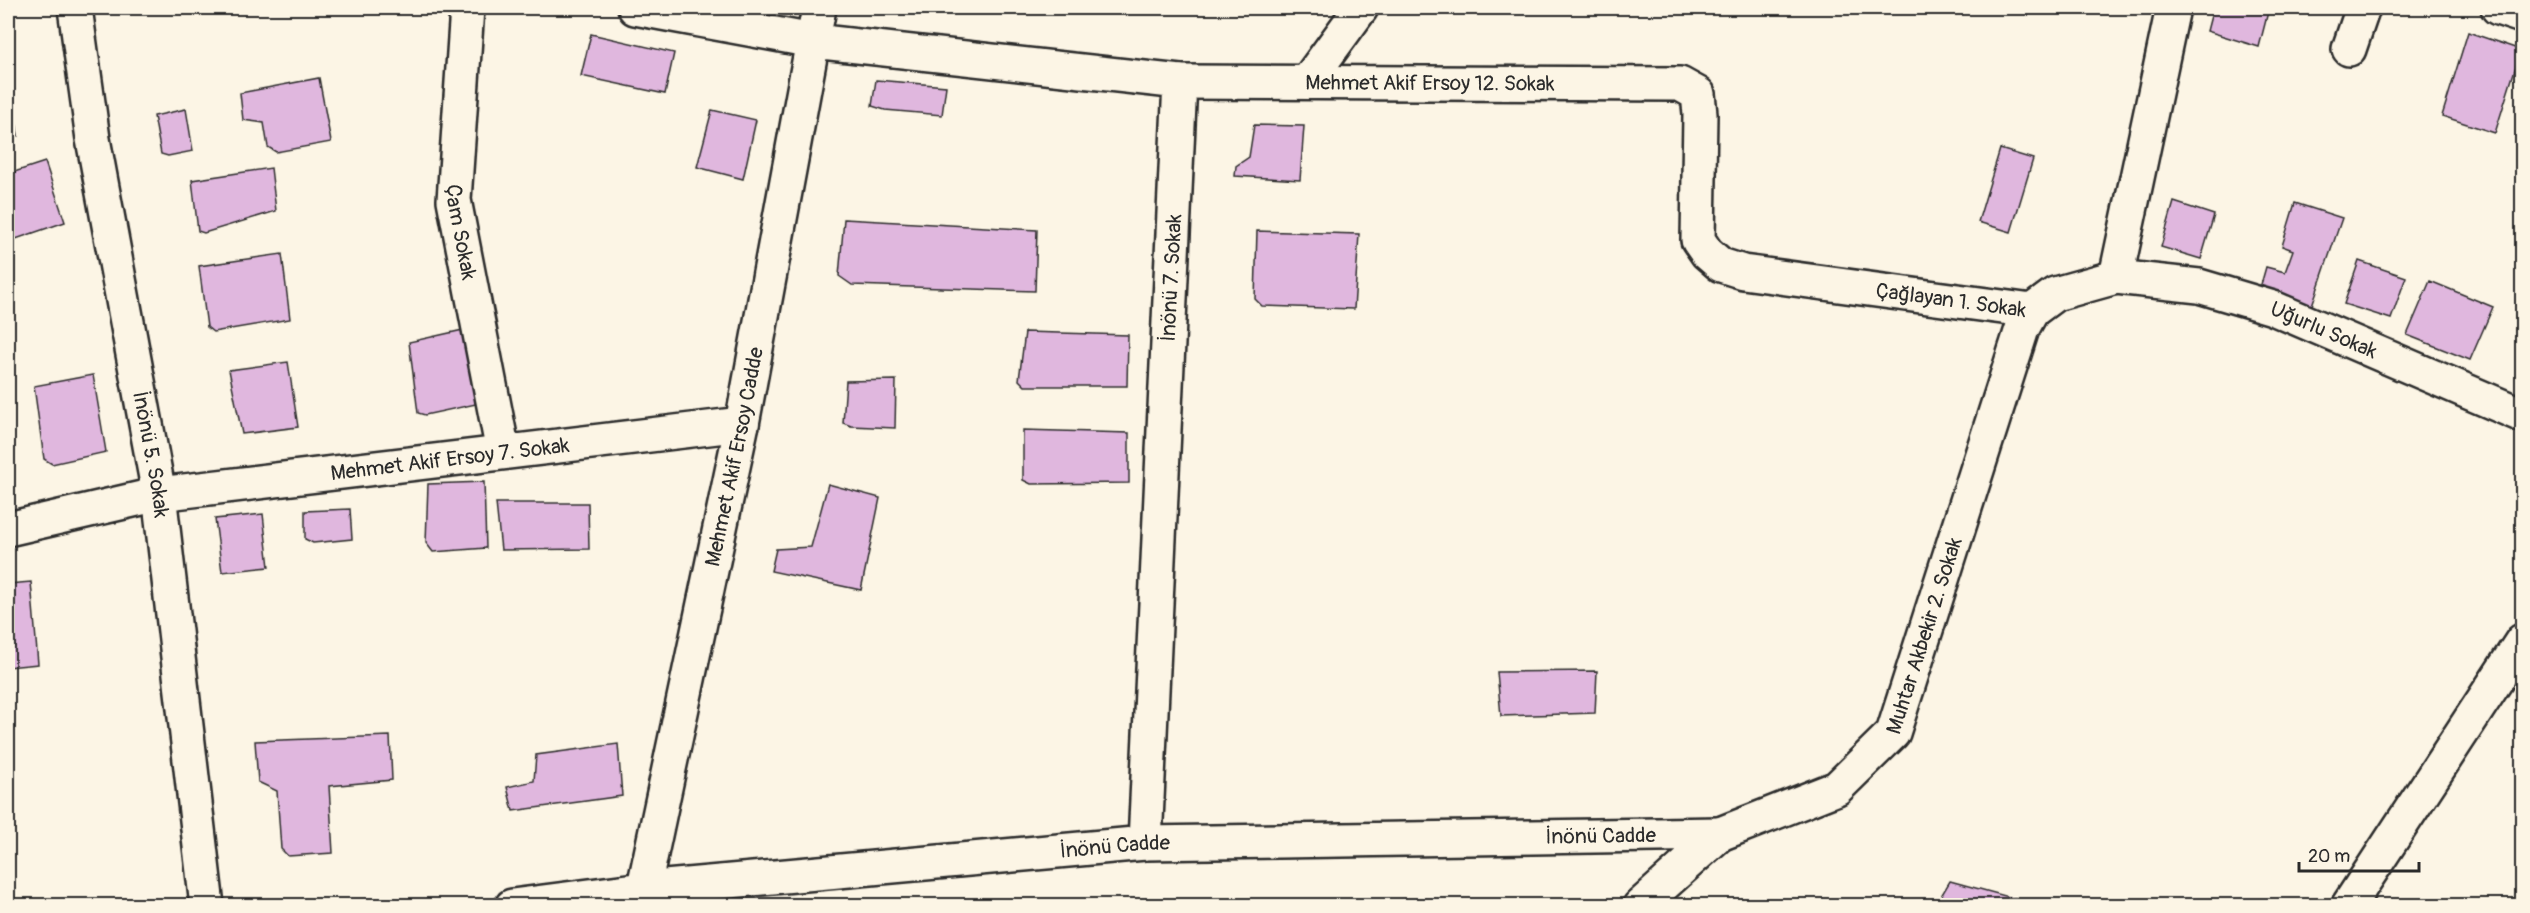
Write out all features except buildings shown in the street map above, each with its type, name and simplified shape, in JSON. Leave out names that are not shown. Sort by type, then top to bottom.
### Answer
[{"type":"street","name":"İnönü 5. Sokak","points":[[75,8],[93,139],[159,494],[207,906]]},
{"type":"street","name":"Çam Sokak","points":[[467,8],[454,200],[503,452]]},
{"type":"street","points":[[635,8],[813,41],[1180,82]]},
{"type":"street","name":"Mehmet Akif Ersoy Cadde","points":[[642,897],[742,424],[819,8]]},
{"type":"street","points":[[1307,82],[1361,8]]},
{"type":"street","points":[[2116,277],[2173,8]]},
{"type":"street","points":[[2349,49],[2363,8]]},
{"type":"street","points":[[2498,8],[2523,16]]},
{"type":"street","name":"Mehmet Akif Ersoy 12. Sokak","points":[[1180,82],[1680,84],[1698,94],[1700,114],[1698,240]]},
{"type":"street","name":"İnönü 7. Sokak","points":[[1145,843],[1180,82]]},
{"type":"street","name":"Çağlayan 1. Sokak","points":[[1698,240],[1707,253],[1721,265],[1743,272],[2032,311],[2055,294],[2116,277]]},
{"type":"street","name":"Uğurlu Sokak","points":[[2116,277],[2199,286],[2273,308],[2523,415]]},
{"type":"street","name":"Muhtar Akbekir 2. Sokak","points":[[1640,906],[1720,834],[1837,788],[1893,733],[2022,329],[2032,311]]},
{"type":"street","name":"Mehmet Akif Ersoy 7. Sokak","points":[[8,529],[159,494],[742,424]]},
{"type":"street","points":[[2348,906],[2523,641]]},
{"type":"street","name":"İnönü Cadde","points":[[513,906],[642,897],[1145,843],[1720,834]]}]
